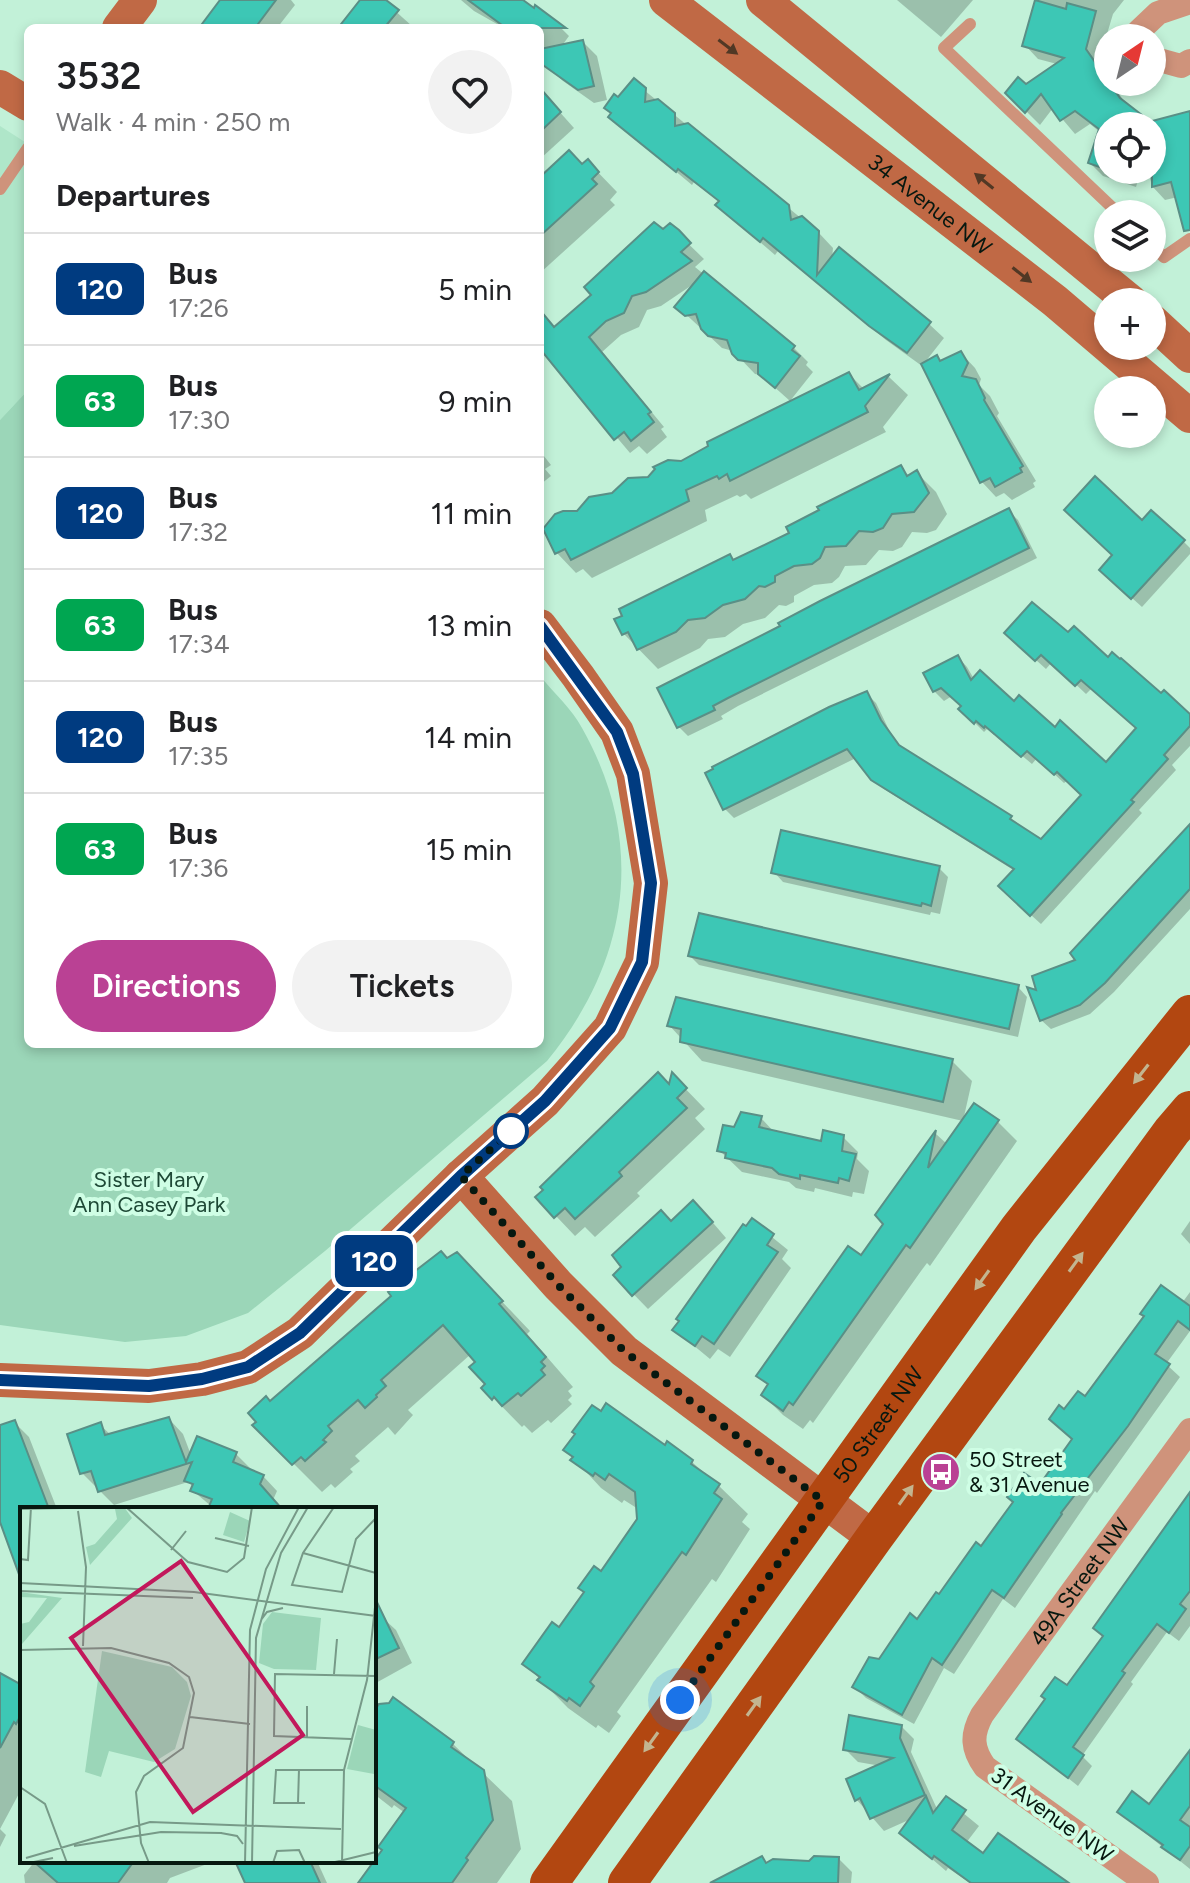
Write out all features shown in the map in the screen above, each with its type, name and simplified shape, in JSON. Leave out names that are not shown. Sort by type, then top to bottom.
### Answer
[{"type":"main road","name":"50 Street NW","points":[[549,1883],[1019,1228],[1190,1014]]},
{"type":"main road","points":[[627,1883],[874,1538],[1190,1110]]},
{"type":"street","points":[[122,24],[140,0]]},
{"type":"street","name":"34 Avenue NW","points":[[666,0],[1055,301],[1190,416]]},
{"type":"street","points":[[763,0],[1114,288]]},
{"type":"street","points":[[1146,24],[1158,13],[1190,2]]},
{"type":"street","points":[[1166,62],[1181,66],[1190,61]]},
{"type":"street","points":[[0,87],[24,102]]},
{"type":"street","points":[[1166,334],[1190,356]]},
{"type":"street","points":[[0,1380],[149,1386],[202,1379],[248,1367],[300,1333],[461,1176],[545,1101],[610,1028],[642,962],[651,883],[633,774],[617,732],[544,632]]},
{"type":"street","points":[[461,1176],[558,1285],[624,1351],[874,1538]]},
{"type":"street","name":"49A Street NW","points":[[973,1736],[982,1715],[1190,1430]]},
{"type":"street","name":"31 Avenue NW","points":[[973,1736],[974,1747],[985,1767],[1147,1883]]},
{"type":"lane","points":[[970,24],[944,48],[1104,200]]},
{"type":"lane","points":[[0,189],[24,154]]},
{"type":"lane","points":[[1166,256],[1190,239]]},
{"type":"shaded area","points":[[0,126],[24,141],[24,394],[0,420]]},
{"type":"green space","name":"Sister Mary Ann Casey Park","points":[[24,394],[24,1048],[544,1048],[544,681],[582,728],[603,771],[615,814],[621,858],[620,900],[611,942],[596,983],[575,1023],[547,1061],[248,1313],[186,1336],[125,1342],[0,1325],[0,420]]},
{"type":"building","points":[[220,0],[276,0],[258,24],[202,24]]},
{"type":"building","points":[[360,0],[386,0],[399,10],[387,24],[341,24]]},
{"type":"building","points":[[468,0],[523,0],[566,28],[544,28],[544,24],[501,24]]},
{"type":"building","points":[[1035,0],[1066,9],[1067,3],[1096,11],[1086,49],[1094,61],[1094,96],[1119,96],[1138,112],[1094,112],[1094,125],[1075,111],[1060,121],[1041,94],[1025,113],[1005,93],[1018,77],[1026,84],[1064,58],[1022,46]]},
{"type":"building","points":[[583,40],[594,86],[578,90],[544,66],[544,48]]},
{"type":"building","points":[[634,78],[646,88],[645,102],[658,99],[675,113],[675,126],[688,123],[789,205],[791,220],[802,216],[819,231],[817,275],[839,247],[931,322],[907,353],[869,326],[763,238],[760,242],[715,205],[719,201],[678,169],[676,172],[608,117],[611,113],[604,108],[614,94],[618,97]]},
{"type":"building","points":[[544,93],[561,112],[544,128]]},
{"type":"building","points":[[1190,111],[1190,230],[1184,231],[1171,182],[1166,183],[1166,117]]},
{"type":"building","points":[[1094,144],[1094,165],[1088,163]]},
{"type":"building","points":[[569,150],[582,164],[588,159],[599,172],[592,179],[597,184],[544,232],[544,173]]},
{"type":"building","points":[[654,222],[663,229],[670,223],[691,243],[681,252],[692,261],[646,292],[632,296],[624,313],[606,321],[589,337],[651,412],[648,414],[654,422],[631,441],[624,432],[614,440],[544,354],[544,315],[554,327],[591,295],[584,287]]},
{"type":"building","points":[[704,271],[795,346],[792,350],[800,356],[775,388],[758,374],[758,363],[738,360],[727,340],[708,336],[701,329],[696,314],[685,316],[674,307]]},
{"type":"building","points":[[961,351],[968,363],[962,376],[976,379],[984,400],[1023,466],[1020,468],[1022,472],[995,487],[990,478],[980,483],[921,364],[937,355],[940,361]]},
{"type":"building","points":[[849,372],[859,390],[890,374],[865,406],[868,412],[730,481],[727,474],[719,479],[717,476],[686,490],[689,501],[571,560],[565,549],[555,554],[544,528],[555,514],[577,511],[589,497],[612,493],[628,478],[648,477],[655,469],[653,467],[668,460],[681,461],[708,446],[707,442]]},
{"type":"building","points":[[901,465],[907,476],[917,470],[929,493],[914,512],[892,514],[883,528],[873,532],[859,531],[846,546],[825,547],[820,558],[812,564],[794,566],[775,576],[775,582],[765,587],[759,586],[745,599],[723,605],[705,618],[688,620],[676,632],[637,650],[628,632],[622,635],[614,619],[622,616],[619,609],[730,554],[733,560],[789,533],[786,527],[819,510],[817,507]]},
{"type":"building","points":[[1095,476],[1142,520],[1151,510],[1185,540],[1131,599],[1099,570],[1112,555],[1064,510]]},
{"type":"building","points":[[1009,508],[1029,548],[728,698],[713,706],[715,710],[677,728],[657,688],[780,626],[778,623],[820,601]]},
{"type":"building","points":[[1032,602],[1068,632],[1074,626],[1108,657],[1112,652],[1161,693],[1164,690],[1190,714],[1190,726],[1164,755],[1168,759],[1131,800],[1134,802],[1030,916],[998,886],[1014,869],[871,780],[847,749],[723,810],[705,773],[712,767],[867,691],[881,720],[899,745],[1012,816],[1010,819],[1041,839],[1081,795],[1057,772],[1054,775],[1027,751],[1021,757],[985,726],[976,721],[974,724],[958,709],[961,706],[941,688],[933,692],[923,673],[958,655],[971,680],[980,670],[1014,701],[1019,695],[1055,727],[1060,720],[1106,762],[1136,728],[1081,680],[1075,686],[1041,655],[1035,661],[1004,633]]},
{"type":"building","points":[[1190,824],[1190,889],[1105,983],[1080,1005],[1040,1021],[1027,987],[1036,990],[1032,976],[1075,960],[1070,953]]},
{"type":"building","points":[[781,830],[940,866],[931,906],[771,873]]},
{"type":"building","points":[[699,913],[1019,985],[1009,1029],[688,956]]},
{"type":"building","points":[[676,997],[953,1059],[943,1102],[680,1042],[681,1029],[667,1026]]},
{"type":"building","points":[[658,1072],[669,1084],[672,1072],[687,1088],[677,1098],[687,1108],[619,1172],[622,1176],[575,1219],[565,1208],[554,1218],[535,1197],[543,1190],[540,1187]]},
{"type":"building","points":[[974,1103],[999,1120],[910,1248],[906,1245],[793,1405],[789,1402],[783,1411],[761,1395],[768,1384],[756,1376],[848,1246],[861,1255],[883,1224],[875,1215],[936,1130],[928,1168]]},
{"type":"building","points":[[741,1112],[762,1116],[759,1127],[821,1141],[823,1130],[844,1135],[842,1151],[856,1154],[849,1181],[839,1178],[838,1183],[800,1175],[800,1179],[779,1174],[772,1168],[725,1158],[726,1153],[717,1151],[723,1125],[734,1127]]},
{"type":"building","points":[[693,1200],[713,1222],[632,1296],[613,1275],[621,1267],[612,1255],[661,1210],[671,1221]]},
{"type":"building","points":[[752,1218],[774,1234],[767,1245],[778,1252],[714,1344],[702,1336],[695,1346],[672,1330],[679,1321],[676,1319],[743,1224],[746,1226]]},
{"type":"building","points":[[441,1251],[447,1258],[457,1252],[503,1301],[499,1304],[546,1357],[541,1362],[545,1366],[541,1370],[545,1375],[521,1396],[518,1393],[502,1406],[481,1388],[485,1384],[469,1367],[475,1362],[443,1325],[381,1380],[386,1386],[377,1397],[365,1408],[358,1400],[328,1426],[332,1431],[323,1440],[326,1442],[305,1461],[301,1457],[292,1465],[252,1425],[256,1422],[248,1413],[266,1396],[270,1401],[391,1296],[388,1292]]},
{"type":"building","points":[[1161,1285],[1190,1306],[1190,1330],[1178,1321],[1155,1354],[1170,1364],[1128,1426],[1061,1513],[1004,1598],[992,1590],[942,1665],[932,1658],[902,1715],[852,1687],[869,1657],[879,1659],[910,1613],[917,1619],[976,1542],[981,1546],[1013,1502],[1007,1497],[1024,1473],[1040,1484],[1072,1439],[1049,1419],[1059,1405],[1064,1409],[1078,1391],[1085,1396],[1144,1316],[1140,1314]]},
{"type":"building","points":[[606,1403],[665,1445],[667,1441],[693,1460],[691,1464],[720,1484],[714,1493],[722,1499],[686,1555],[682,1552],[590,1682],[594,1686],[580,1706],[569,1698],[567,1701],[537,1680],[540,1677],[522,1664],[552,1622],[559,1627],[584,1592],[578,1588],[594,1566],[601,1571],[637,1519],[635,1492],[609,1474],[605,1480],[595,1473],[593,1476],[570,1460],[573,1457],[563,1450],[592,1405],[601,1411]]},
{"type":"building","points":[[169,1417],[186,1462],[197,1436],[237,1452],[233,1462],[264,1475],[260,1484],[280,1507],[209,1507],[212,1499],[190,1491],[193,1484],[184,1481],[192,1462],[98,1492],[91,1471],[80,1474],[67,1434],[101,1422],[105,1435]]},
{"type":"building","points":[[15,1420],[48,1507],[20,1507],[20,1577],[0,1522],[0,1425]]},
{"type":"building","points":[[1190,1492],[1190,1591],[1180,1604],[1186,1609],[1169,1633],[1157,1624],[1122,1671],[1125,1673],[1073,1747],[1084,1755],[1068,1778],[1016,1739],[1045,1699],[1041,1696],[1055,1677],[1067,1685],[1103,1636],[1093,1628]]},
{"type":"building","points":[[376,1600],[399,1648],[376,1659]]},
{"type":"building","points":[[0,1673],[20,1684],[20,1717],[0,1748]]},
{"type":"building","points":[[393,1697],[454,1742],[451,1747],[484,1770],[493,1820],[452,1883],[358,1883],[373,1863],[376,1863],[382,1850],[378,1847],[406,1808],[376,1786],[376,1708],[379,1704],[389,1703]]},
{"type":"building","points":[[849,1715],[902,1725],[900,1738],[925,1795],[870,1819],[860,1798],[855,1801],[846,1779],[893,1758],[843,1750]]},
{"type":"building","points":[[1190,1750],[1190,1806],[1180,1820],[1190,1827],[1190,1846],[1180,1860],[1117,1812],[1132,1791],[1149,1804]]},
{"type":"building","points":[[926,1796],[933,1813],[946,1796],[966,1810],[952,1830],[983,1853],[998,1833],[1069,1883],[971,1883],[934,1856],[932,1859],[899,1833]]},
{"type":"building","points":[[762,1856],[766,1863],[773,1859],[809,1861],[814,1856],[839,1857],[838,1883],[710,1883]]},
{"type":"building","points":[[35,1863],[133,1863],[118,1883],[58,1883]]},
{"type":"building","points":[[236,1863],[311,1863],[320,1883],[245,1883]]},
{"type":"bus line","name":"120","points":[[0,1380],[149,1386],[202,1379],[248,1367],[300,1333],[461,1176],[545,1101],[610,1028],[642,962],[651,883],[633,774],[617,732],[544,631]]},
{"type":"place","name":"50 Street & 31 Avenue","points":[[941,1472]]},
{"type":"route","points":[[511,1131],[461,1176],[558,1285],[624,1351],[823,1501],[680,1700]]}]
